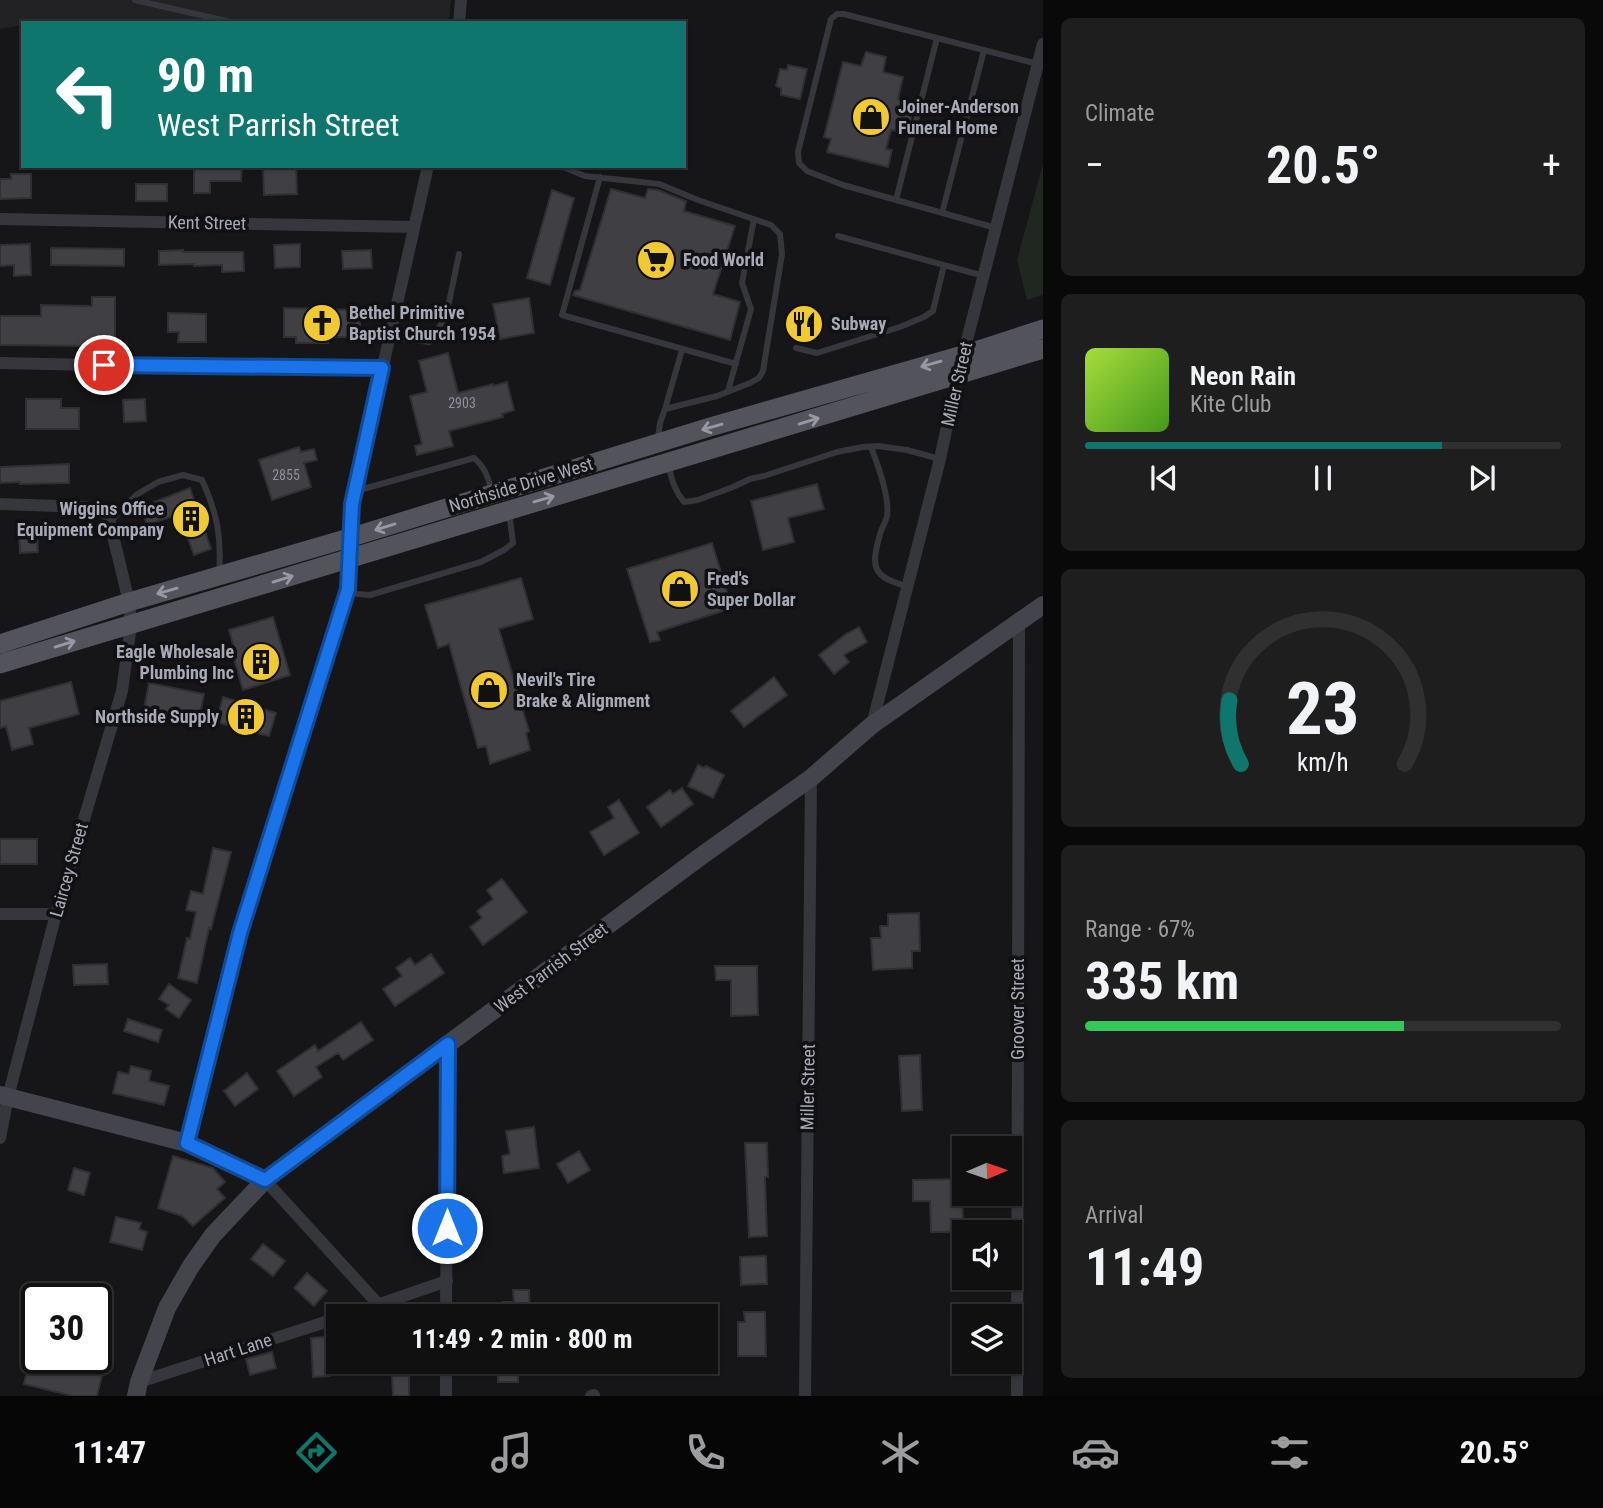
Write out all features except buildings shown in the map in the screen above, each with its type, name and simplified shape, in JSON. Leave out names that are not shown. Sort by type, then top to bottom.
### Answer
[{"type":"main road","name":"Northside Drive West","points":[[0,644],[129,602],[1043,329]]},
{"type":"main road","name":"Northside Drive West","points":[[0,664],[1043,349]]},
{"type":"street","points":[[459,21],[461,0]]},
{"type":"street","name":"Miller Street","points":[[872,725],[1043,44]]},
{"type":"street","points":[[187,1143],[240,933],[348,589],[354,492],[428,168]]},
{"type":"street","name":"Kent Street","points":[[0,219],[414,227]]},
{"type":"street","points":[[0,363],[382,368]]},
{"type":"street","points":[[0,504],[85,507],[108,515],[129,602]]},
{"type":"street","name":"Laircey Street","points":[[0,1138],[4,1096],[122,691],[131,625],[129,602]]},
{"type":"street","name":"West Parrish Street","points":[[138,1389],[167,1308],[191,1266],[213,1235],[265,1180],[704,854],[811,778],[872,725],[1043,605]]},
{"type":"street","name":"Groover Street","points":[[1017,1396],[1019,623]]},
{"type":"street","name":"Miller Street","points":[[805,1396],[811,778]]},
{"type":"street","points":[[0,914],[56,914]]},
{"type":"street","points":[[446,1304],[448,1044]]},
{"type":"street","points":[[4,1096],[187,1143],[265,1180],[378,1304]]},
{"type":"street","points":[[382,1304],[447,1281]]},
{"type":"street","name":"Hart Lane","points":[[138,1389],[326,1322]]},
{"type":"street","points":[[446,1374],[446,1396]]},
{"type":"lane","points":[[135,0],[226,21]]},
{"type":"lane","points":[[179,0],[179,10]]},
{"type":"lane","points":[[996,228],[843,185],[807,171],[799,163],[798,152],[811,96],[831,19],[836,14],[1038,64]]},
{"type":"lane","points":[[896,200],[937,38]]},
{"type":"lane","points":[[942,213],[984,50]]},
{"type":"lane","points":[[566,168],[585,176],[659,184],[771,225],[780,234],[782,254],[763,370],[759,378],[717,396],[665,410]]},
{"type":"lane","points":[[600,177],[562,315],[736,364]]},
{"type":"lane","points":[[728,391],[751,309],[742,283],[754,219]]},
{"type":"lane","points":[[838,236],[984,276]]},
{"type":"lane","points":[[389,337],[429,342],[446,317],[459,254]]},
{"type":"lane","points":[[796,348],[817,353],[924,317],[933,311],[944,265]]},
{"type":"lane","points":[[657,443],[660,423],[682,349]]},
{"type":"lane","points":[[668,463],[672,484],[684,502],[698,500],[750,479],[837,452],[872,447],[907,450],[940,460]]},
{"type":"lane","points":[[872,447],[885,491],[887,515],[874,564],[881,577],[907,586]]},
{"type":"lane","points":[[354,492],[474,458],[486,472],[493,494]]},
{"type":"lane","points":[[111,521],[136,495],[158,482],[183,475],[202,480],[220,534],[219,576]]},
{"type":"lane","points":[[348,589],[357,594],[370,595],[481,562],[513,543],[509,510]]},
{"type":"shaded area","points":[[0,0],[451,0],[449,21],[21,21],[21,25],[0,29]]},
{"type":"shaded area","points":[[1043,164],[1043,295],[1027,300],[1017,260]]},
{"type":"place","name":"Joiner-Anderson Funeral Home","points":[[871,117]]},
{"type":"place","name":"Food World","points":[[656,260]]},
{"type":"place","name":"Bethel Primitive Baptist Church 1954","points":[[322,323]]},
{"type":"place","name":"Subway","points":[[804,324]]},
{"type":"place","name":"Wiggins Office Equipment Company","points":[[191,519]]},
{"type":"place","name":"Fred's Super Dollar","points":[[680,589]]},
{"type":"place","name":"Eagle Wholesale Plumbing Inc","points":[[261,662]]},
{"type":"place","name":"Nevil's Tire Brake & Alignment","points":[[489,690]]},
{"type":"place","name":"Northside Supply","points":[[246,717]]},
{"type":"route","points":[[104,365],[382,368],[352,504],[348,589],[240,933],[187,1143],[265,1180],[448,1044],[447,1228]]}]
